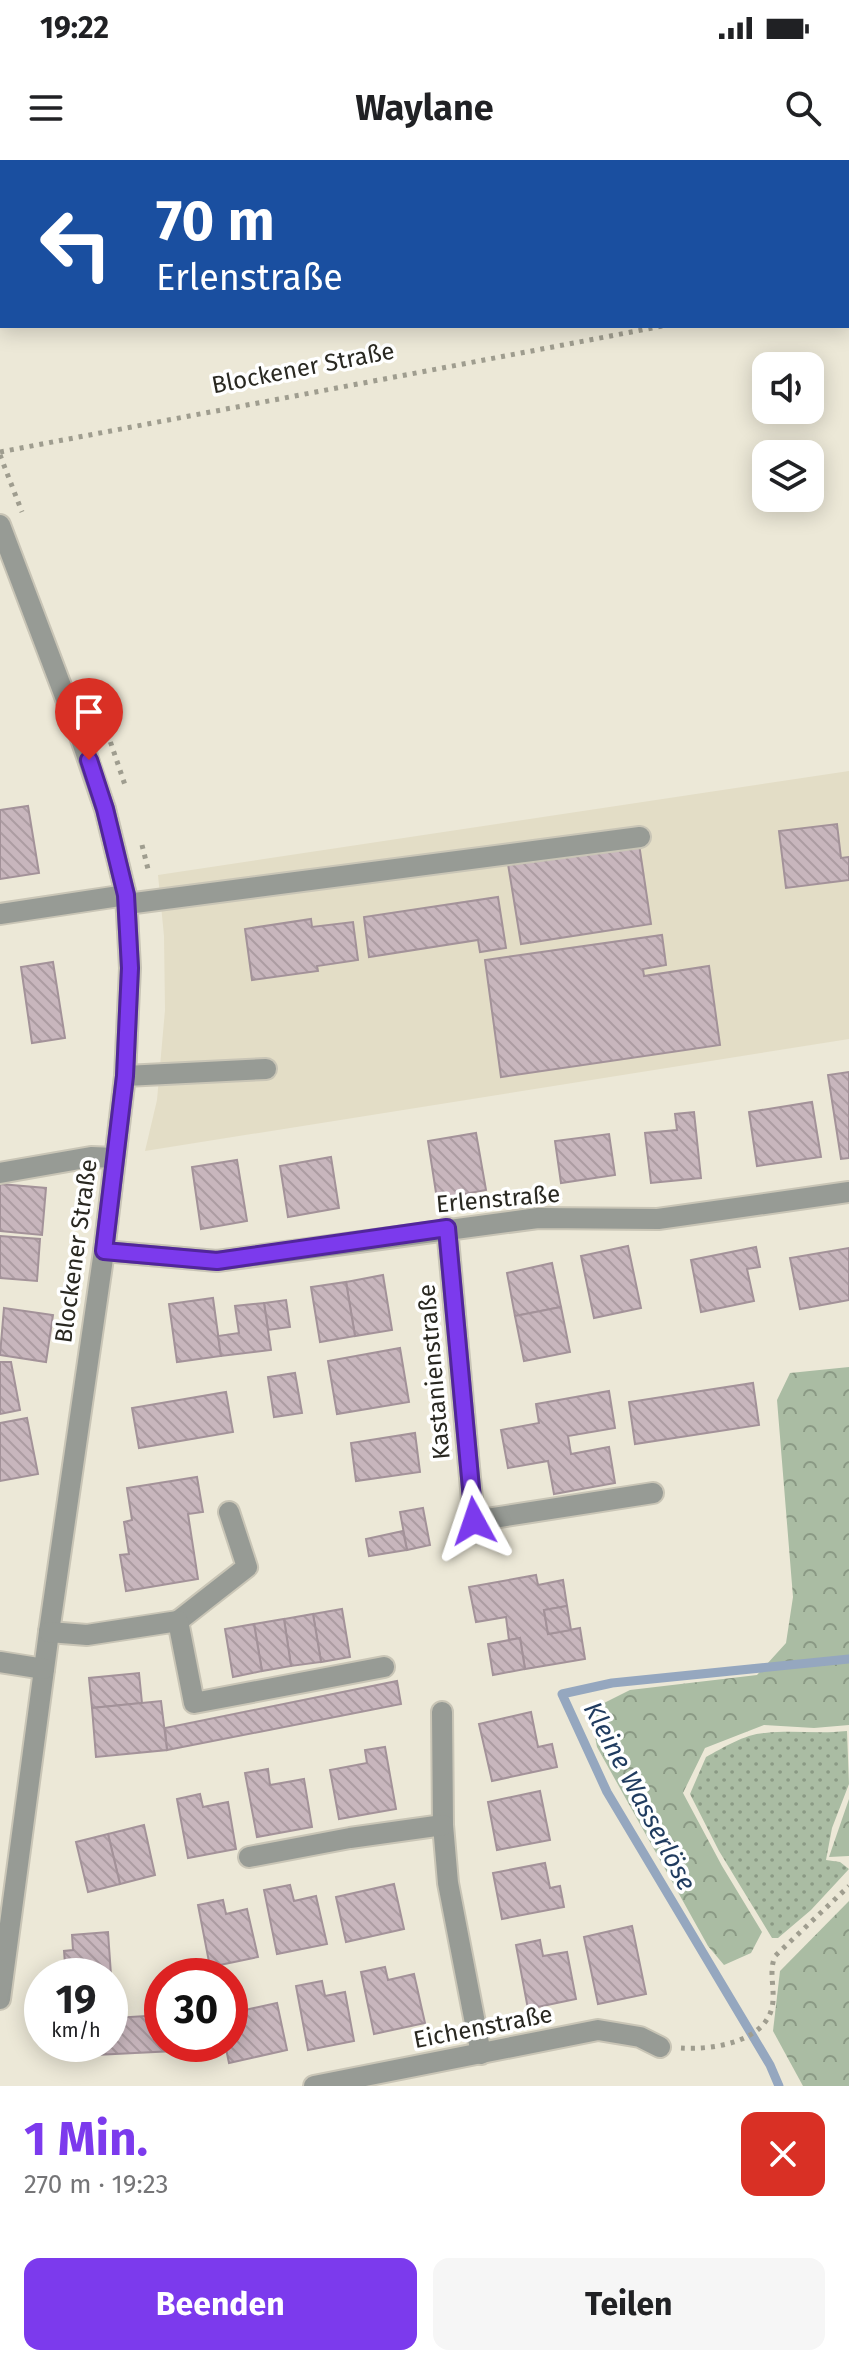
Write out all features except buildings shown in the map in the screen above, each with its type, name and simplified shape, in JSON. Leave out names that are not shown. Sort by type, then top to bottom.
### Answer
[{"type":"street","name":"Blockener Straße","points":[[0,525],[105,809],[126,900],[130,968],[125,1076],[104,1251],[0,1999]]},
{"type":"street","points":[[0,914],[640,837]]},
{"type":"street","points":[[125,1076],[266,1069]]},
{"type":"street","points":[[0,1173],[91,1157],[115,1158]]},
{"type":"street","name":"Erlenstraße","points":[[104,1251],[217,1261],[538,1218],[658,1219],[849,1192]]},
{"type":"street","name":"Kastanienstraße","points":[[447,1228],[474,1521],[653,1493]]},
{"type":"street","points":[[49,1632],[87,1635],[178,1621],[247,1567],[229,1512]]},
{"type":"street","points":[[178,1621],[194,1703],[384,1667]]},
{"type":"street","points":[[0,1662],[44,1669]]},
{"type":"street","points":[[442,1712],[443,1825],[448,1883],[481,2054]]},
{"type":"street","points":[[249,1857],[443,1825]]},
{"type":"street","name":"Eichenstraße","points":[[314,2086],[598,2030],[640,2037],[660,2047]]},
{"type":"path","name":"Blockener Straße","points":[[0,452],[652,328]]},
{"type":"path","points":[[660,2047],[705,2050],[745,2038],[757,2031],[769,2016],[773,2003],[771,1970],[775,1956],[849,1886]]},
{"type":"shaded area","points":[[849,771],[849,1039],[145,1151],[157,1100],[165,1010],[164,936],[158,875]]},
{"type":"green space","points":[[849,1367],[849,1725],[814,1728],[764,1725],[705,1748],[683,1793],[762,1932],[751,1953],[724,1965],[708,1946],[597,1747],[590,1710],[630,1690],[757,1675],[786,1643],[793,1597],[777,1400],[790,1373]]},
{"type":"green space","points":[[847,1731],[849,1784],[832,1828],[826,1860],[840,1862],[849,1869],[811,1910],[778,1938],[772,1938],[719,1851],[690,1794],[706,1757],[742,1739],[775,1732]]},
{"type":"green space","points":[[849,1799],[849,1856],[829,1857]]},
{"type":"green space","points":[[849,1901],[849,2086],[803,2086],[773,2031],[780,1971]]},
{"type":"waterway","name":"Kleine Wasserlöse","points":[[779,2086],[770,2065],[607,1792],[562,1694],[612,1683],[849,1659]]},
{"type":"route","points":[[89,760],[105,809],[129,919],[125,1076],[104,1251],[217,1261],[447,1228],[474,1521]]}]
